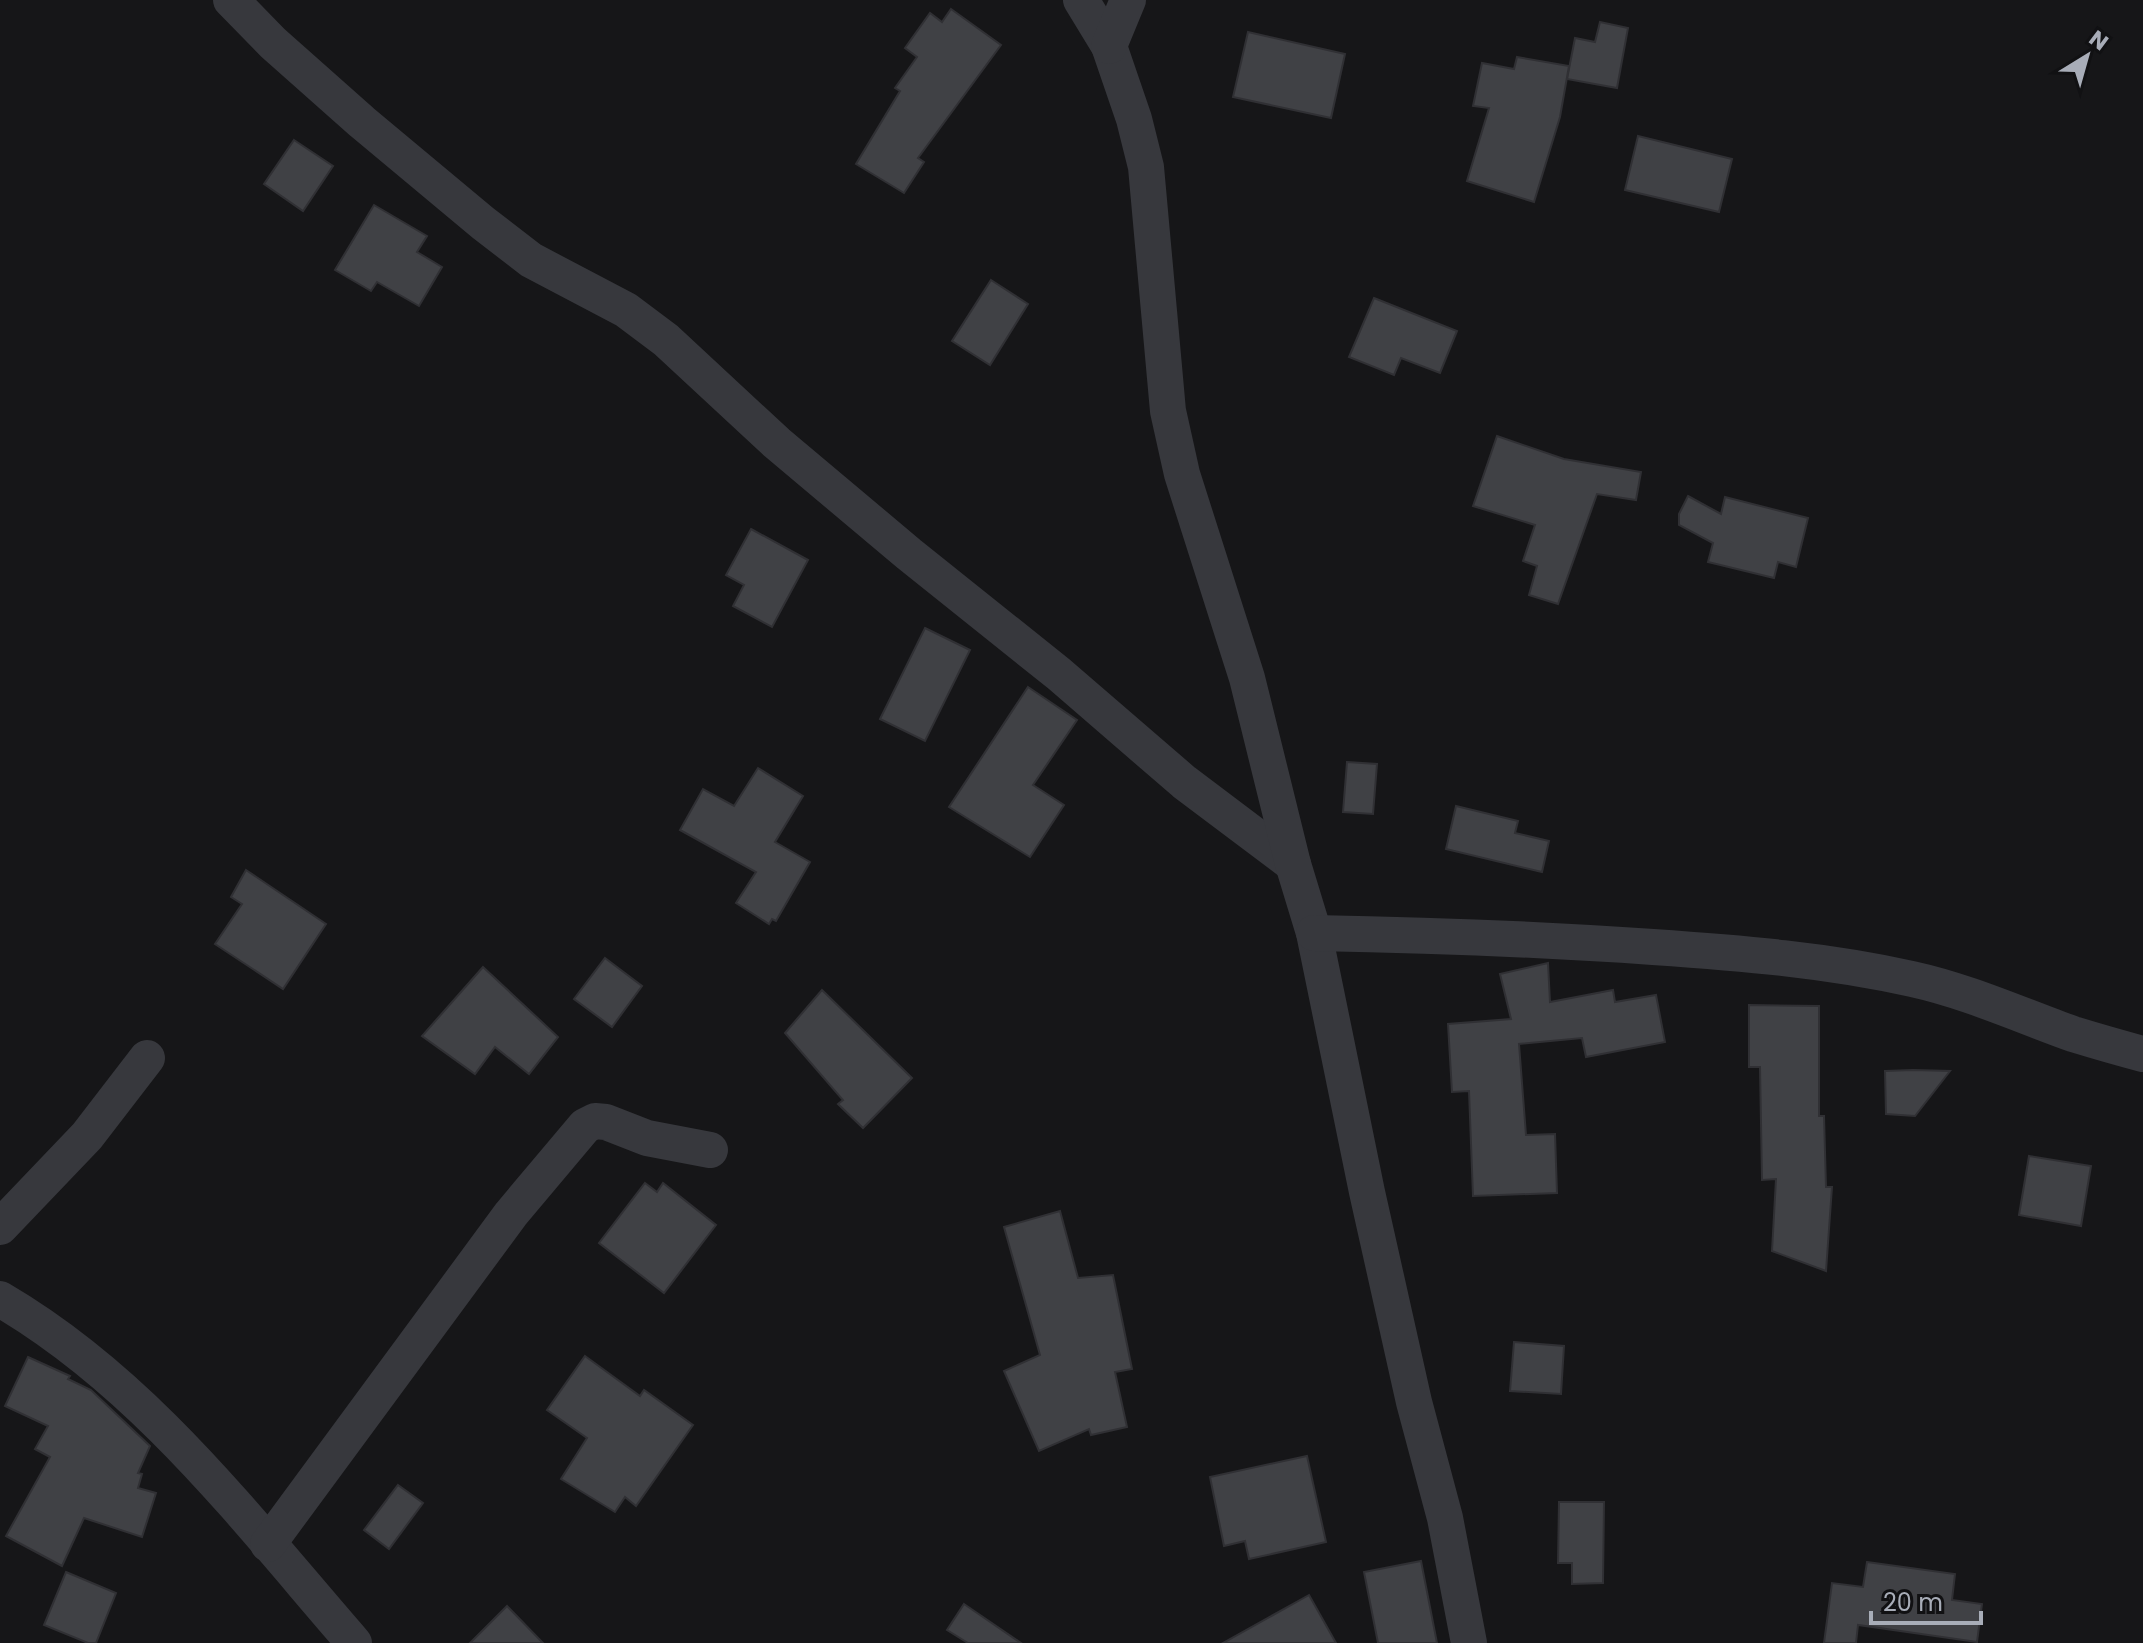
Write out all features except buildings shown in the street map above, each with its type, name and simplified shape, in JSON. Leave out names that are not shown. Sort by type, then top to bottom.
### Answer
[{"type":"street","points":[[231,0],[273,43],[362,122],[483,223],[531,260],[626,310],[666,340],[777,443],[897,544],[1059,674],[1184,782],[1293,864]]},
{"type":"street","points":[[1081,0],[1109,46],[1134,119],[1146,167],[1168,411],[1182,474],[1247,678],[1293,864],[1314,933],[1367,1192],[1414,1402],[1445,1518],[1469,1643]]},
{"type":"street","points":[[1109,46],[1128,0]]},
{"type":"street","points":[[1314,933],[1567,941],[1755,954],[1830,963],[1915,980],[2143,1054]]},
{"type":"street","points":[[0,1227],[87,1136],[147,1058]]},
{"type":"street","points":[[268,1544],[511,1214],[585,1126],[595,1121],[606,1122],[647,1138],[710,1150]]},
{"type":"street","points":[[0,1299],[68,1343],[184,1448],[354,1643]]}]
